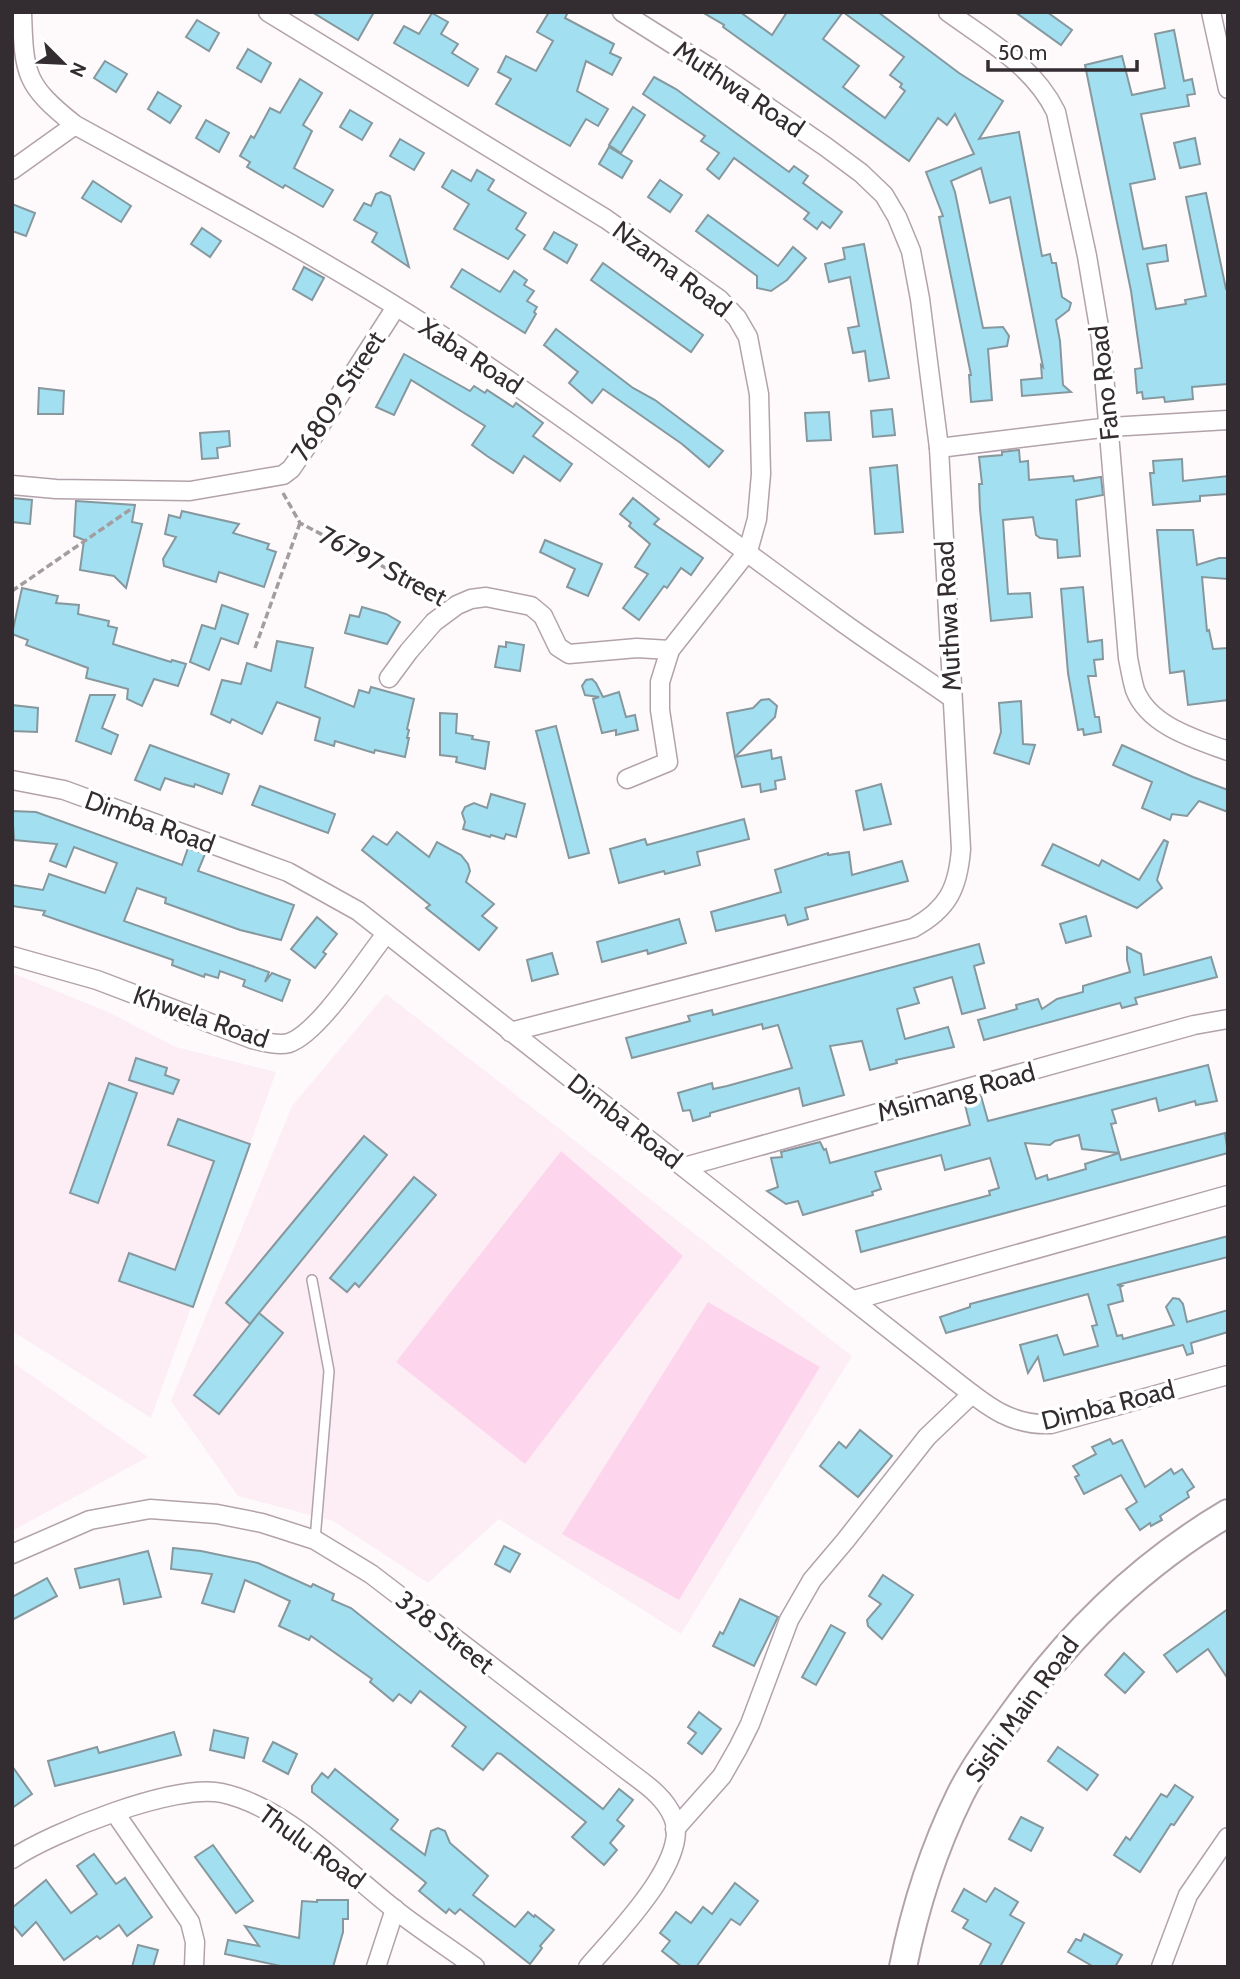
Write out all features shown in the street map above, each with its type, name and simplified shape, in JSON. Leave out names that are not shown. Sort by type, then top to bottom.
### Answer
[{"type":"street","name":"Xaba Road","points":[[22,12],[28,73],[35,89],[46,102],[75,125],[396,307],[522,389],[748,551],[836,618],[952,698]]},
{"type":"street","name":"Nzama Road","points":[[268,12],[606,219],[709,292],[737,318],[748,337],[759,394],[761,474],[757,519],[748,551],[670,650],[660,682],[660,710],[668,762],[627,779]]},
{"type":"street","name":"Muthwa Road","points":[[510,1032],[913,928],[930,919],[948,899],[959,875],[961,849],[939,448],[920,299],[911,251],[897,217],[884,195],[861,173],[717,72],[622,12]]},
{"type":"street","name":"Fano Road","points":[[948,12],[1023,67],[1048,94],[1056,112],[1097,315],[1110,427],[1128,658],[1135,691],[1146,709],[1167,726],[1228,751]]},
{"type":"street","points":[[1211,12],[1228,89]]},
{"type":"street","points":[[12,170],[75,125]]},
{"type":"street","name":"76809 Street","points":[[276,478],[290,469],[298,459],[396,307]]},
{"type":"street","points":[[939,448],[1110,427],[1228,420]]},
{"type":"street","points":[[12,485],[156,492],[190,491],[276,478]]},
{"type":"street","name":"76797 Street","points":[[457,605],[486,597],[531,606],[543,616],[558,647],[569,654],[628,649],[670,650]]},
{"type":"street","points":[[389,678],[434,622],[457,605]]},
{"type":"street","name":"Dimba Road","points":[[12,780],[64,790],[288,872],[358,911],[972,1394],[992,1409],[1016,1421],[1032,1425],[1051,1424],[1228,1375]]},
{"type":"street","name":"Khwela Road","points":[[12,956],[97,980],[252,1040],[287,1044],[301,1038],[316,1024],[386,934]]},
{"type":"street","name":"Msimang Road","points":[[684,1167],[1194,1025],[1228,1019]]},
{"type":"street","points":[[854,1300],[1228,1195]]},
{"type":"street","points":[[588,1967],[664,1872],[676,1842],[675,1829],[701,1803],[722,1776],[751,1724],[798,1601],[927,1437],[972,1394]]},
{"type":"street","name":"328 Street","points":[[12,1554],[90,1520],[150,1509],[217,1514],[262,1523],[315,1540],[371,1574],[664,1800],[675,1819],[675,1829]]},
{"type":"street","name":"Sishi Main Road","points":[[903,1967],[930,1864],[960,1794],[987,1749],[1039,1678],[1091,1618],[1141,1574],[1198,1531],[1228,1513]]},
{"type":"street","name":"Thulu Road","points":[[12,1859],[73,1826],[115,1812],[193,1793],[220,1793],[248,1801],[294,1828],[395,1909],[475,1967]]},
{"type":"street","points":[[115,1812],[190,1922],[195,1942],[194,1967]]},
{"type":"street","points":[[1161,1967],[1188,1895],[1228,1837]]},
{"type":"street","points":[[376,1967],[395,1909]]},
{"type":"lane","points":[[312,1280],[330,1371],[315,1540]]},
{"type":"path","name":"76797 Street","points":[[276,478],[300,523],[457,605]]},
{"type":"path","points":[[12,591],[156,492]]},
{"type":"path","points":[[255,648],[300,523]]},
{"type":"shaded area","points":[[12,973],[106,1011],[176,1047],[276,1072],[151,1418],[12,1331]]},
{"type":"shaded area","points":[[386,994],[852,1356],[681,1634],[499,1519],[428,1583],[333,1521],[238,1496],[171,1401],[292,1106]]},
{"type":"shaded area","points":[[561,1151],[683,1256],[525,1464],[396,1362]]},
{"type":"shaded area","points":[[708,1302],[820,1367],[679,1600],[562,1534]]},
{"type":"shaded area","points":[[12,1362],[148,1457],[12,1531]]},
{"type":"building","points":[[312,12],[374,12],[358,40]]},
{"type":"building","points":[[549,12],[568,12],[565,18],[614,44],[610,53],[621,58],[612,75],[586,61],[577,91],[608,109],[598,126],[586,119],[570,146],[496,104],[511,79],[498,72],[506,56],[536,71],[553,41],[537,32]]},
{"type":"building","points":[[702,12],[740,12],[772,35],[787,12],[843,12],[878,12],[959,73],[1003,101],[979,139],[1019,132],[1042,256],[1050,254],[1052,263],[1056,263],[1062,297],[1071,303],[1069,310],[1056,320],[1063,385],[1071,392],[1022,396],[1021,380],[1042,378],[1041,365],[1043,367],[1010,197],[990,203],[981,168],[951,181],[983,328],[1003,327],[1009,336],[1007,346],[988,349],[992,400],[971,402],[971,375],[939,217],[943,216],[926,172],[974,154],[955,114],[947,125],[938,118],[909,161],[723,27],[724,25]],"holes":[[[843,12],[904,57],[890,75],[902,84],[900,87],[905,91],[885,118],[843,87],[859,66],[823,39]]]},
{"type":"building","points":[[1015,12],[1047,12],[1072,30],[1061,45]]},
{"type":"building","points":[[432,13],[448,22],[441,34],[458,44],[452,53],[478,69],[468,86],[394,43],[404,26],[419,34]]},
{"type":"building","points":[[197,20],[219,33],[209,51],[186,37]]},
{"type":"building","points":[[1174,30],[1184,81],[1192,79],[1195,94],[1187,95],[1189,106],[1141,114],[1155,179],[1130,184],[1143,249],[1166,245],[1168,261],[1147,264],[1156,309],[1186,304],[1185,300],[1206,296],[1186,197],[1206,193],[1228,289],[1228,384],[1192,387],[1193,399],[1165,402],[1164,397],[1143,399],[1142,392],[1137,393],[1135,369],[1142,368],[1131,291],[1085,65],[1122,56],[1132,95],[1165,88],[1155,34]]},
{"type":"building","points":[[248,49],[271,63],[261,82],[237,68]]},
{"type":"building","points":[[105,61],[127,74],[116,92],[94,78]]},
{"type":"building","points":[[654,77],[676,89],[789,172],[794,166],[808,176],[803,183],[842,212],[830,228],[822,222],[817,229],[804,219],[809,213],[734,158],[719,179],[707,169],[719,153],[701,141],[705,136],[643,94]]},
{"type":"building","points":[[300,79],[322,93],[303,125],[312,131],[294,168],[333,190],[323,207],[247,167],[250,162],[240,156],[251,136],[254,138],[270,108],[280,113]]},
{"type":"building","points":[[158,92],[181,106],[170,123],[148,109]]},
{"type":"building","points":[[633,107],[645,115],[621,153],[609,145]]},
{"type":"building","points":[[350,110],[372,123],[362,140],[340,127]]},
{"type":"building","points":[[206,120],[229,133],[219,152],[196,138]]},
{"type":"building","points":[[1195,138],[1200,164],[1180,168],[1174,143]]},
{"type":"building","points":[[400,139],[424,153],[414,170],[390,156]]},
{"type":"building","points":[[609,147],[632,161],[622,178],[599,164]]},
{"type":"building","points":[[452,170],[471,181],[477,170],[494,180],[488,190],[526,213],[516,229],[525,235],[508,259],[454,229],[469,204],[442,187]]},
{"type":"building","points":[[660,180],[682,195],[670,212],[648,197]]},
{"type":"building","points":[[93,181],[131,206],[121,222],[82,198]]},
{"type":"building","points":[[381,192],[390,196],[409,267],[372,242],[377,233],[354,220],[364,203],[371,206],[376,194]]},
{"type":"building","points":[[12,204],[35,213],[26,236],[12,231]]},
{"type":"building","points":[[708,215],[778,266],[793,247],[806,258],[787,280],[771,291],[757,288],[757,276],[696,231]]},
{"type":"building","points":[[202,228],[221,241],[210,257],[191,244]]},
{"type":"building","points":[[554,232],[577,245],[567,263],[544,249]]},
{"type":"building","points":[[864,244],[889,378],[869,381],[865,351],[853,353],[848,328],[859,326],[850,277],[829,282],[825,264],[845,259],[843,248]]},
{"type":"building","points":[[603,263],[703,335],[691,352],[591,280]]},
{"type":"building","points":[[304,267],[324,278],[312,300],[293,289]]},
{"type":"building","points":[[462,269],[500,292],[514,271],[527,280],[524,285],[534,291],[527,301],[537,307],[525,333],[451,287]]},
{"type":"building","points":[[556,329],[633,388],[655,400],[723,451],[709,467],[682,444],[603,389],[592,403],[569,383],[578,372],[544,345]]},
{"type":"building","points":[[404,354],[470,391],[474,386],[485,393],[487,390],[513,407],[516,403],[543,423],[533,436],[572,464],[560,481],[524,456],[513,473],[487,456],[472,445],[485,426],[411,380],[394,415],[376,407]]},
{"type":"building","points":[[39,388],[64,391],[63,414],[38,414]]},
{"type":"building","points":[[892,409],[895,435],[873,437],[871,411]]},
{"type":"building","points":[[829,412],[831,440],[807,441],[805,413]]},
{"type":"building","points":[[229,431],[230,446],[217,448],[218,458],[202,459],[200,433]]},
{"type":"building","points":[[1019,450],[1020,462],[1028,461],[1029,480],[1073,476],[1074,481],[1101,477],[1103,495],[1076,500],[1080,556],[1058,558],[1057,540],[1036,535],[1033,517],[1003,520],[1008,594],[1030,593],[1032,617],[991,621],[980,509],[979,484],[982,484],[979,457]]},
{"type":"building","points":[[1182,459],[1183,481],[1228,476],[1228,494],[1200,496],[1200,501],[1153,505],[1150,473],[1154,473],[1153,461]]},
{"type":"building","points":[[897,465],[903,532],[875,534],[870,468]]},
{"type":"building","points":[[12,498],[32,500],[30,524],[12,522]]},
{"type":"building","points":[[633,498],[659,519],[654,524],[703,558],[691,575],[681,568],[639,620],[623,608],[648,574],[635,567],[650,544],[629,526],[631,523],[620,514]]},
{"type":"building","points":[[76,501],[135,505],[132,522],[142,524],[126,588],[114,576],[80,570],[84,540],[74,536]]},
{"type":"building","points":[[182,511],[239,524],[233,533],[269,544],[267,549],[276,552],[264,587],[219,572],[216,582],[164,566],[163,559],[176,537],[165,534],[169,515],[180,518]]},
{"type":"building","points":[[1157,530],[1193,530],[1197,565],[1228,558],[1228,579],[1202,577],[1207,631],[1209,630],[1213,649],[1228,648],[1228,700],[1188,705],[1184,671],[1170,673]]},
{"type":"building","points":[[545,540],[602,564],[588,596],[567,587],[575,569],[540,552]]},
{"type":"building","points":[[1083,587],[1088,642],[1102,640],[1103,659],[1094,660],[1096,676],[1088,676],[1095,717],[1099,717],[1101,732],[1084,735],[1083,729],[1078,730],[1068,673],[1061,589]]},
{"type":"building","points":[[22,588],[58,596],[56,603],[79,605],[78,614],[109,621],[108,626],[117,628],[113,644],[186,664],[178,686],[154,679],[142,706],[127,699],[128,689],[86,678],[88,668],[26,645],[28,640],[12,634]]},
{"type":"building","points":[[222,605],[248,614],[238,644],[221,638],[209,670],[190,662],[202,625],[215,629]]},
{"type":"building","points":[[362,607],[386,614],[400,622],[387,644],[345,633],[350,615],[359,617]]},
{"type":"building","points":[[277,641],[313,648],[305,687],[354,707],[359,690],[369,693],[371,687],[414,699],[407,729],[409,738],[405,757],[375,750],[374,753],[335,741],[334,746],[315,740],[320,718],[277,702],[262,734],[232,719],[230,723],[211,714],[222,680],[241,684],[247,663],[271,671]]},
{"type":"building","points":[[506,642],[524,645],[520,671],[495,667],[499,646],[506,647]]},
{"type":"building","points":[[592,679],[603,697],[619,692],[626,717],[635,715],[638,730],[616,735],[616,730],[602,733],[593,699],[599,697],[585,695],[582,686],[586,680]]},
{"type":"building","points":[[90,695],[115,695],[102,728],[118,735],[111,754],[76,741]]},
{"type":"building","points":[[769,699],[777,706],[775,717],[735,757],[727,713],[753,708],[761,700]]},
{"type":"building","points":[[1021,701],[1023,744],[1035,745],[1029,764],[994,753],[1001,732],[999,703]]},
{"type":"building","points":[[12,705],[38,708],[37,732],[12,731]]},
{"type":"building","points":[[440,713],[457,714],[456,733],[489,742],[485,769],[456,762],[457,757],[440,755]]},
{"type":"building","points":[[556,726],[589,853],[569,858],[536,731]]},
{"type":"building","points":[[150,745],[229,774],[222,794],[195,784],[194,787],[165,778],[160,790],[135,780]]},
{"type":"building","points":[[1122,745],[1228,790],[1228,812],[1199,801],[1187,816],[1172,814],[1170,820],[1142,808],[1152,782],[1113,765]]},
{"type":"building","points":[[771,750],[772,759],[781,757],[785,779],[775,781],[776,789],[761,792],[760,784],[742,787],[735,757]]},
{"type":"building","points":[[881,784],[891,824],[864,830],[856,791]]},
{"type":"building","points":[[260,786],[335,814],[328,833],[252,805]]},
{"type":"building","points":[[491,794],[525,804],[516,837],[506,834],[504,839],[491,835],[490,837],[463,829],[465,822],[462,813],[465,807],[474,803],[487,808]]},
{"type":"building","points":[[12,811],[36,812],[182,865],[188,848],[205,854],[198,871],[294,905],[281,940],[240,930],[165,903],[166,898],[137,888],[124,921],[269,972],[265,982],[272,973],[290,980],[282,1001],[243,986],[245,980],[220,971],[218,978],[205,974],[204,977],[172,965],[173,960],[43,915],[45,911],[12,906],[12,885],[43,890],[49,874],[105,893],[117,863],[74,847],[66,867],[50,861],[57,844],[14,840]]},
{"type":"building","points":[[744,819],[749,839],[697,852],[700,865],[619,883],[610,849],[645,839],[647,845]]},
{"type":"building","points":[[397,832],[429,857],[437,842],[461,855],[468,864],[470,871],[466,882],[494,904],[482,916],[497,928],[479,950],[426,908],[430,905],[362,850],[373,836],[387,845]]},
{"type":"building","points":[[1164,840],[1168,842],[1157,880],[1162,888],[1137,908],[1042,865],[1053,844],[1099,866],[1102,860],[1139,880]]},
{"type":"building","points":[[849,852],[852,875],[902,861],[908,881],[805,908],[808,919],[788,925],[785,915],[716,931],[711,912],[781,892],[775,870],[828,853]]},
{"type":"building","points":[[1086,916],[1091,936],[1066,943],[1060,924]]},
{"type":"building","points":[[317,917],[337,934],[315,968],[291,949]]},
{"type":"building","points":[[679,919],[686,943],[648,954],[647,950],[602,962],[597,942]]},
{"type":"building","points":[[979,944],[984,963],[974,966],[985,1008],[962,1014],[952,977],[914,988],[919,1003],[897,1009],[905,1039],[948,1027],[954,1047],[896,1060],[897,1063],[870,1070],[862,1041],[830,1046],[844,1095],[803,1106],[799,1088],[710,1113],[710,1116],[693,1121],[690,1110],[683,1111],[678,1093],[712,1083],[713,1089],[727,1086],[792,1068],[778,1025],[763,1029],[762,1024],[632,1058],[626,1038],[690,1021],[688,1016],[712,1010],[713,1015]]},
{"type":"building","points":[[1127,947],[1141,954],[1144,975],[1211,957],[1217,977],[1135,998],[1137,1004],[1122,1008],[1120,1003],[984,1040],[978,1020],[1017,1009],[1016,1005],[1038,999],[1042,1009],[1057,999],[1083,992],[1083,986],[1130,972]]},
{"type":"building","points":[[552,953],[558,974],[532,981],[527,960]]},
{"type":"building","points":[[136,1058],[167,1068],[165,1075],[179,1080],[173,1094],[129,1080]]},
{"type":"building","points":[[1208,1065],[1217,1101],[1196,1105],[1195,1101],[1159,1111],[1156,1098],[1112,1110],[1116,1123],[1111,1124],[1121,1160],[1225,1133],[1228,1153],[861,1252],[856,1231],[990,1195],[989,1191],[999,1188],[990,1158],[945,1170],[941,1155],[875,1172],[881,1189],[872,1192],[873,1195],[803,1215],[798,1201],[786,1204],[767,1191],[778,1187],[771,1158],[782,1157],[781,1152],[820,1142],[824,1150],[826,1149],[830,1163],[970,1125],[964,1101],[981,1096],[988,1121]],"holes":[[[1079,1135],[1082,1149],[1119,1153],[1085,1164],[1086,1169],[1048,1180],[1047,1175],[1036,1179],[1025,1143],[1050,1145],[1055,1141]]]},
{"type":"building","points":[[109,1083],[137,1093],[98,1203],[70,1193]]},
{"type":"building","points":[[178,1119],[250,1144],[193,1307],[119,1281],[129,1253],[175,1270],[214,1161],[168,1145]]},
{"type":"building","points":[[364,1136],[387,1155],[250,1324],[226,1303]]},
{"type":"building","points":[[414,1177],[436,1195],[359,1287],[355,1283],[347,1292],[330,1278]]},
{"type":"building","points":[[1228,1236],[1228,1257],[1117,1285],[1122,1286],[1123,1301],[1108,1305],[1117,1336],[1122,1335],[1123,1339],[1174,1325],[1166,1307],[1173,1298],[1179,1299],[1183,1304],[1187,1322],[1228,1310],[1228,1332],[1191,1343],[1193,1353],[1187,1355],[1183,1345],[1044,1381],[1038,1357],[1028,1373],[1020,1345],[1057,1335],[1064,1355],[1098,1346],[1092,1326],[1097,1325],[1088,1294],[946,1333],[940,1317],[970,1307],[970,1304]]},
{"type":"building","points":[[259,1313],[283,1333],[219,1414],[194,1395]]},
{"type":"building","points":[[860,1430],[892,1456],[858,1497],[820,1466],[839,1442],[846,1448]]},
{"type":"building","points":[[1110,1439],[1113,1444],[1122,1440],[1145,1487],[1171,1469],[1174,1474],[1182,1469],[1194,1487],[1187,1492],[1189,1497],[1160,1516],[1162,1520],[1151,1526],[1150,1523],[1140,1530],[1126,1509],[1137,1502],[1121,1475],[1084,1494],[1075,1477],[1079,1475],[1073,1466],[1096,1454],[1092,1447]]},
{"type":"building","points":[[504,1546],[520,1554],[510,1572],[495,1564]]},
{"type":"building","points":[[173,1548],[258,1563],[311,1587],[313,1584],[334,1594],[332,1600],[351,1608],[603,1809],[619,1789],[633,1800],[617,1820],[624,1826],[610,1843],[617,1850],[604,1865],[572,1837],[586,1822],[501,1754],[497,1753],[483,1770],[452,1746],[466,1727],[420,1691],[411,1703],[399,1694],[393,1701],[370,1682],[372,1679],[311,1636],[309,1640],[279,1626],[290,1601],[245,1580],[234,1612],[202,1603],[212,1574],[171,1569]]},
{"type":"building","points":[[148,1551],[161,1597],[124,1604],[119,1579],[80,1588],[75,1569]]},
{"type":"building","points":[[883,1575],[913,1595],[882,1639],[868,1626],[867,1620],[881,1604],[869,1596]]},
{"type":"building","points":[[47,1578],[57,1596],[12,1620],[12,1597]]},
{"type":"building","points":[[740,1599],[778,1617],[754,1666],[713,1646],[720,1632],[723,1634]]},
{"type":"building","points":[[1228,1609],[1228,1679],[1208,1649],[1177,1672],[1164,1655]]},
{"type":"building","points":[[831,1625],[845,1633],[816,1685],[802,1677]]},
{"type":"building","points":[[1124,1653],[1144,1672],[1125,1693],[1105,1675]]},
{"type":"building","points":[[699,1712],[721,1729],[702,1754],[688,1743],[696,1733],[688,1727]]},
{"type":"building","points":[[214,1730],[248,1738],[244,1758],[210,1750]]},
{"type":"building","points":[[174,1732],[181,1755],[55,1786],[48,1761],[97,1747],[99,1753]]},
{"type":"building","points":[[273,1742],[297,1754],[288,1774],[263,1761]]},
{"type":"building","points":[[1058,1747],[1098,1775],[1087,1790],[1048,1761]]},
{"type":"building","points":[[12,1766],[32,1794],[12,1808]]},
{"type":"building","points":[[335,1769],[398,1820],[391,1829],[425,1855],[431,1831],[438,1828],[445,1831],[450,1843],[488,1876],[473,1895],[515,1927],[528,1912],[554,1930],[540,1946],[542,1948],[530,1964],[460,1909],[455,1914],[449,1909],[446,1913],[419,1891],[426,1883],[424,1881],[312,1792],[312,1786],[322,1773],[328,1778]]},
{"type":"building","points":[[1175,1785],[1193,1797],[1174,1825],[1171,1824],[1140,1872],[1114,1855],[1126,1837],[1130,1840],[1161,1794],[1167,1797]]},
{"type":"building","points":[[1021,1817],[1043,1828],[1031,1851],[1009,1839]]},
{"type":"building","points":[[213,1845],[253,1901],[236,1913],[195,1857]]},
{"type":"building","points":[[94,1854],[116,1884],[125,1878],[152,1917],[127,1936],[119,1925],[100,1939],[97,1936],[64,1960],[36,1922],[22,1936],[12,1924],[12,1908],[46,1880],[71,1913],[97,1894],[77,1866]]},
{"type":"building","points":[[735,1883],[758,1901],[740,1925],[731,1919],[696,1967],[682,1967],[662,1951],[670,1941],[660,1933],[676,1912],[691,1923],[703,1907],[712,1914]]},
{"type":"building","points":[[995,1888],[1018,1902],[1010,1915],[1024,1923],[1000,1967],[979,1967],[991,1944],[963,1928],[968,1920],[952,1911],[964,1889],[986,1902]]},
{"type":"building","points":[[348,1900],[348,1919],[343,1919],[343,1932],[333,1967],[285,1967],[225,1954],[228,1940],[259,1946],[245,1926],[299,1938],[302,1901]]},
{"type":"building","points":[[1084,1934],[1122,1955],[1115,1967],[1094,1967],[1068,1952],[1076,1939],[1081,1941]]},
{"type":"building","points":[[138,1945],[158,1950],[153,1967],[132,1967]]}]
